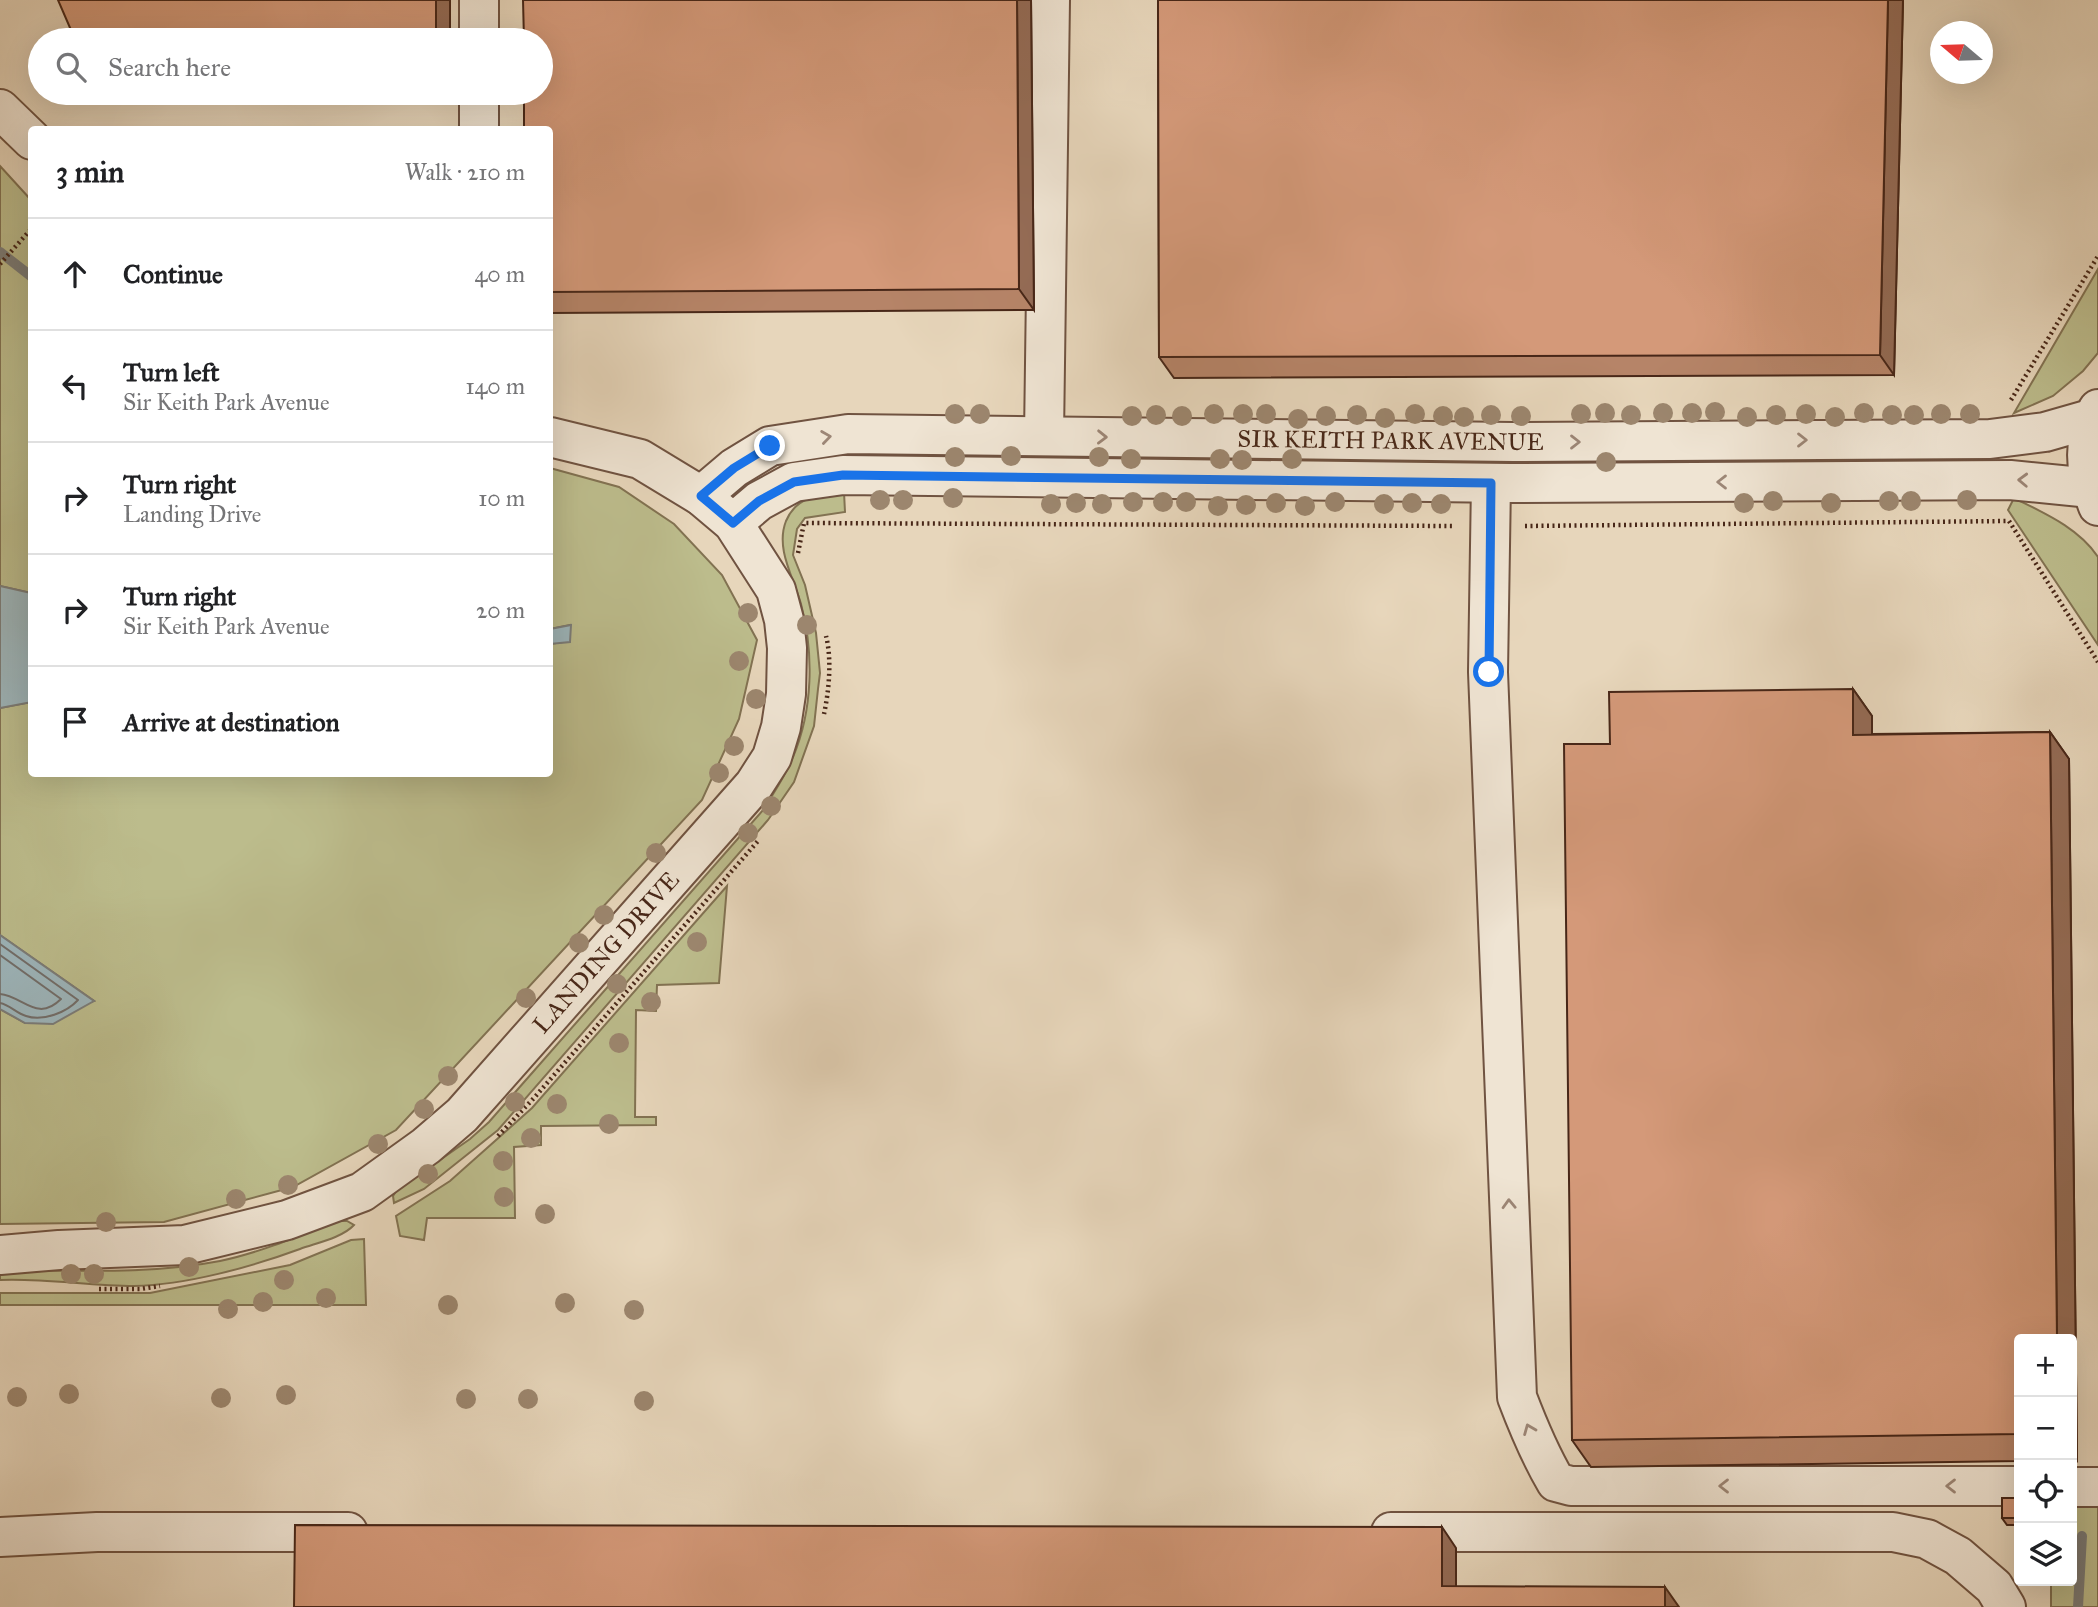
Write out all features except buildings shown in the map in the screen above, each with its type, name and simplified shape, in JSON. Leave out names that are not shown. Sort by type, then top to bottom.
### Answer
[{"type":"street","points":[[479,0],[479,28]]},
{"type":"street","points":[[1044,436],[1050,0]]},
{"type":"street","points":[[479,105],[479,126]]},
{"type":"street","points":[[0,109],[28,136]]},
{"type":"street","points":[[2094,497],[2087,453],[2096,414]]},
{"type":"street","name":"SIR KEITH PARK AVENUE","points":[[701,496],[734,468],[770,446],[848,433],[1513,442],[1990,439],[2045,432],[2096,414]]},
{"type":"street","name":"LANDING DRIVE","points":[[0,1255],[185,1245],[287,1220],[362,1192],[426,1146],[461,1115],[754,785],[772,757],[781,727],[786,694],[787,648],[784,620],[776,590],[733,523],[701,496],[640,459],[553,438]]},
{"type":"street","name":"SIR KEITH PARK AVENUE","points":[[733,523],[759,501],[794,482],[843,475],[1491,483],[2001,480],[2038,481],[2094,497]]},
{"type":"street","points":[[1491,483],[1489,672],[1517,1396],[1548,1468],[1556,1482],[1571,1486],[2014,1486]]},
{"type":"street","points":[[2077,1486],[2098,1487]]},
{"type":"street","points":[[0,1537],[97,1532],[376,1532]]},
{"type":"street","points":[[1350,1532],[1893,1532],[1927,1539],[1958,1556],[1994,1587],[2006,1607]]},
{"type":"path","points":[[0,264],[28,232]]},
{"type":"path","points":[[2010,404],[2013,394],[2098,256]]},
{"type":"path","points":[[2004,512],[2098,662]]},
{"type":"path","points":[[797,562],[804,523],[1490,527],[2009,521]]},
{"type":"path","points":[[821,726],[827,702],[829,646],[824,626]]},
{"type":"path","points":[[491,1142],[534,1098],[760,839]]},
{"type":"path","points":[[90,1289],[164,1286]]},
{"type":"green space","points":[[0,166],[28,197],[28,592],[0,586]]},
{"type":"green space","points":[[2098,269],[2098,353],[2083,371],[2053,396],[2014,413]]},
{"type":"green space","points":[[553,469],[619,487],[674,524],[722,575],[757,640],[739,719],[702,800],[396,1130],[293,1187],[164,1222],[0,1224],[0,1009],[25,1023],[94,1001],[0,935],[0,708],[28,703],[28,777],[553,777],[553,644],[570,641],[570,625],[553,628]]},
{"type":"green space","points":[[844,492],[845,512],[805,518],[797,529],[793,555],[805,585],[816,633],[820,673],[814,726],[794,782],[768,820],[498,1130],[424,1189],[394,1203],[393,1196],[397,1190],[470,1139],[489,1122],[764,809],[793,757],[800,739],[808,701],[808,642],[801,604],[784,553],[783,532],[791,512],[803,501]]},
{"type":"green space","points":[[2014,498],[2071,530],[2098,557],[2098,645],[2008,510]]},
{"type":"green space","points":[[727,886],[719,983],[657,985],[656,1011],[636,1010],[635,1117],[656,1117],[656,1125],[541,1126],[541,1145],[514,1147],[515,1218],[427,1218],[424,1240],[400,1236],[396,1216],[450,1181],[532,1108]]},
{"type":"green space","points":[[336,1221],[347,1221],[354,1225],[349,1230],[321,1242],[261,1262],[196,1279],[134,1286],[0,1280],[0,1270],[138,1270],[220,1261],[264,1249]]},
{"type":"green space","points":[[364,1239],[366,1305],[0,1305],[0,1293],[150,1293],[290,1265],[351,1240]]},
{"type":"green space","points":[[2098,1502],[2098,1607],[2051,1607],[2051,1586],[2077,1586],[2077,1503]]},
{"type":"water","points":[[0,586],[28,592],[28,703],[0,708]]},
{"type":"water","points":[[571,625],[570,642],[553,644],[553,628]]},
{"type":"water","points":[[0,935],[94,1001],[53,1024],[25,1023],[0,1009]]},
{"type":"waterway","points":[[0,252],[28,274]]},
{"type":"waterway","points":[[2078,1607],[2082,1536]]},
{"type":"route","points":[[770,446],[734,468],[701,496],[733,523],[759,501],[794,482],[843,475],[1491,483],[1489,672]]}]
